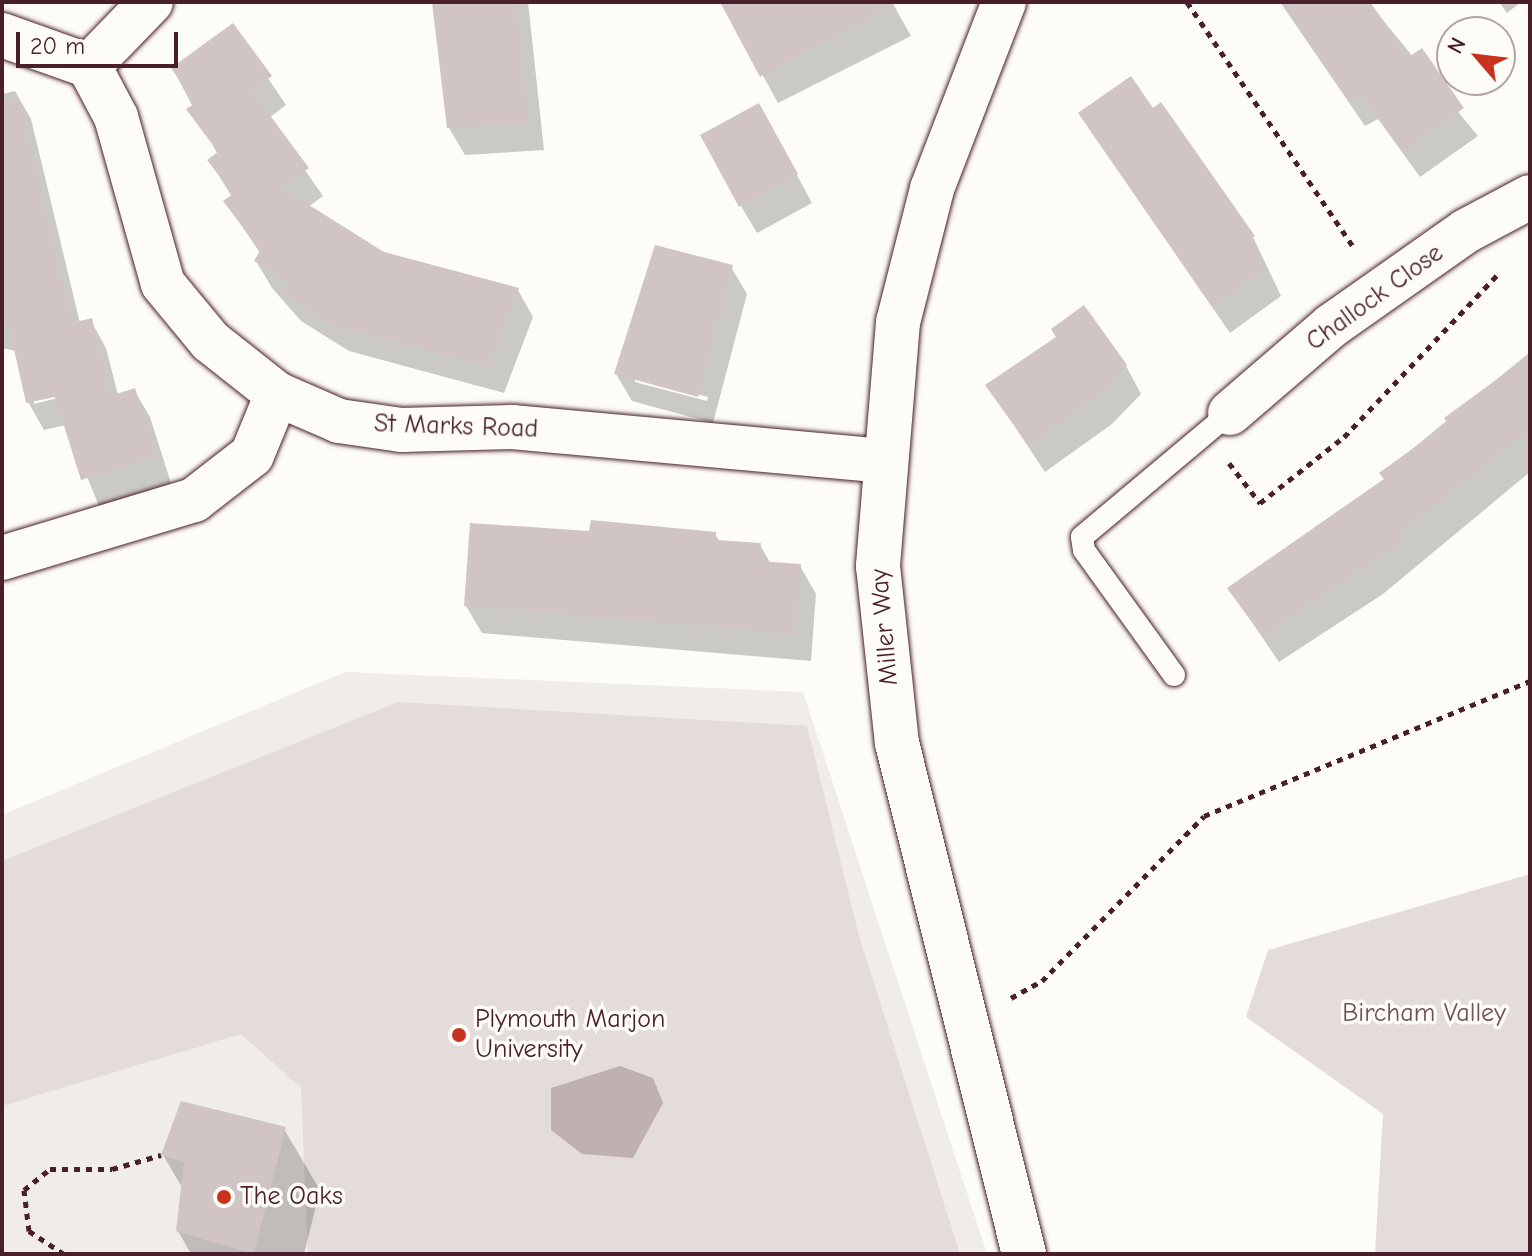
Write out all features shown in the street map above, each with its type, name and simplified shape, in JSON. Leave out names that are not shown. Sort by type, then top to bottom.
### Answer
[{"type":"street","points":[[2,35],[89,66],[151,2]]},
{"type":"street","name":"Miller Way","points":[[1004,2],[932,189],[898,322],[883,461],[878,566],[897,743],[964,1025],[1024,1254]]},
{"type":"street","name":"St Marks Road","points":[[89,66],[116,117],[163,284],[210,341],[277,394],[339,421],[401,430],[525,428],[883,461]]},
{"type":"street","name":"Challock Close","points":[[1219,423],[1331,326],[1514,206]]},
{"type":"street","points":[[2,558],[194,500],[252,455],[277,394]]},
{"type":"lane","points":[[1174,675],[1084,550],[1082,537],[1219,423]]},
{"type":"path","points":[[1187,2],[1338,225]]},
{"type":"path","points":[[1219,423],[1260,503],[1344,437],[1515,256],[1514,206]]},
{"type":"path","points":[[964,1025],[1042,981],[1204,816],[1530,681]]},
{"type":"path","points":[[64,1254],[29,1231],[24,1190],[50,1169],[112,1169],[161,1155]]},
{"type":"shaded area","name":"Plymouth Marjon University","points":[[345,672],[803,692],[987,1254],[2,1254],[2,815]]},
{"type":"shaded area","points":[[620,1066],[653,1078],[663,1103],[633,1158],[582,1154],[551,1130],[551,1088]]},
{"type":"green space","name":"Plymouth Marjon University","points":[[398,702],[807,726],[859,936],[960,1254],[308,1254],[301,1088],[241,1034],[2,1106],[2,861]]},
{"type":"green space","name":"Bircham Valley","points":[[1530,874],[1530,1254],[1375,1254],[1383,1114],[1246,1017],[1268,950]]},
{"type":"building","points":[[432,2],[516,2],[529,123],[447,128]]},
{"type":"building","points":[[720,2],[898,2],[760,77]]},
{"type":"building","points":[[1282,2],[1370,2],[1409,57],[1422,48],[1436,68],[1436,96],[1456,96],[1464,108],[1403,151],[1361,93],[1348,100]]},
{"type":"building","points":[[233,23],[272,76],[252,91],[309,168],[282,188],[384,252],[519,288],[488,367],[331,324],[283,293],[289,283],[254,261],[260,250],[223,201],[233,194],[207,160],[218,152],[186,109],[196,103],[171,68]]},
{"type":"building","points":[[1131,76],[1153,108],[1161,102],[1255,236],[1249,240],[1267,268],[1212,307],[1078,113]]},
{"type":"building","points":[[19,98],[72,323],[92,318],[110,396],[135,388],[157,456],[81,480],[55,397],[26,403],[8,322],[2,323],[2,100]]},
{"type":"building","points":[[759,103],[798,174],[739,207],[700,135]]},
{"type":"building","points":[[655,245],[733,265],[698,397],[614,374]]},
{"type":"building","points":[[1084,305],[1127,365],[1097,397],[1028,445],[985,385],[1056,337],[1051,329]]},
{"type":"building","points":[[1530,355],[1530,430],[1397,535],[1402,542],[1262,636],[1227,588],[1384,479],[1379,473],[1448,423],[1444,418]]},
{"type":"building","points":[[591,520],[716,532],[716,540],[761,543],[760,561],[801,564],[796,634],[464,606],[470,523],[589,531]]},
{"type":"building","name":"The Oaks","points":[[181,1101],[286,1127],[254,1254],[176,1231],[184,1162],[161,1155]]},
{"type":"place","name":"Plymouth Marjon University","points":[[459,1035]]},
{"type":"place","name":"The Oaks","points":[[224,1197]]}]
